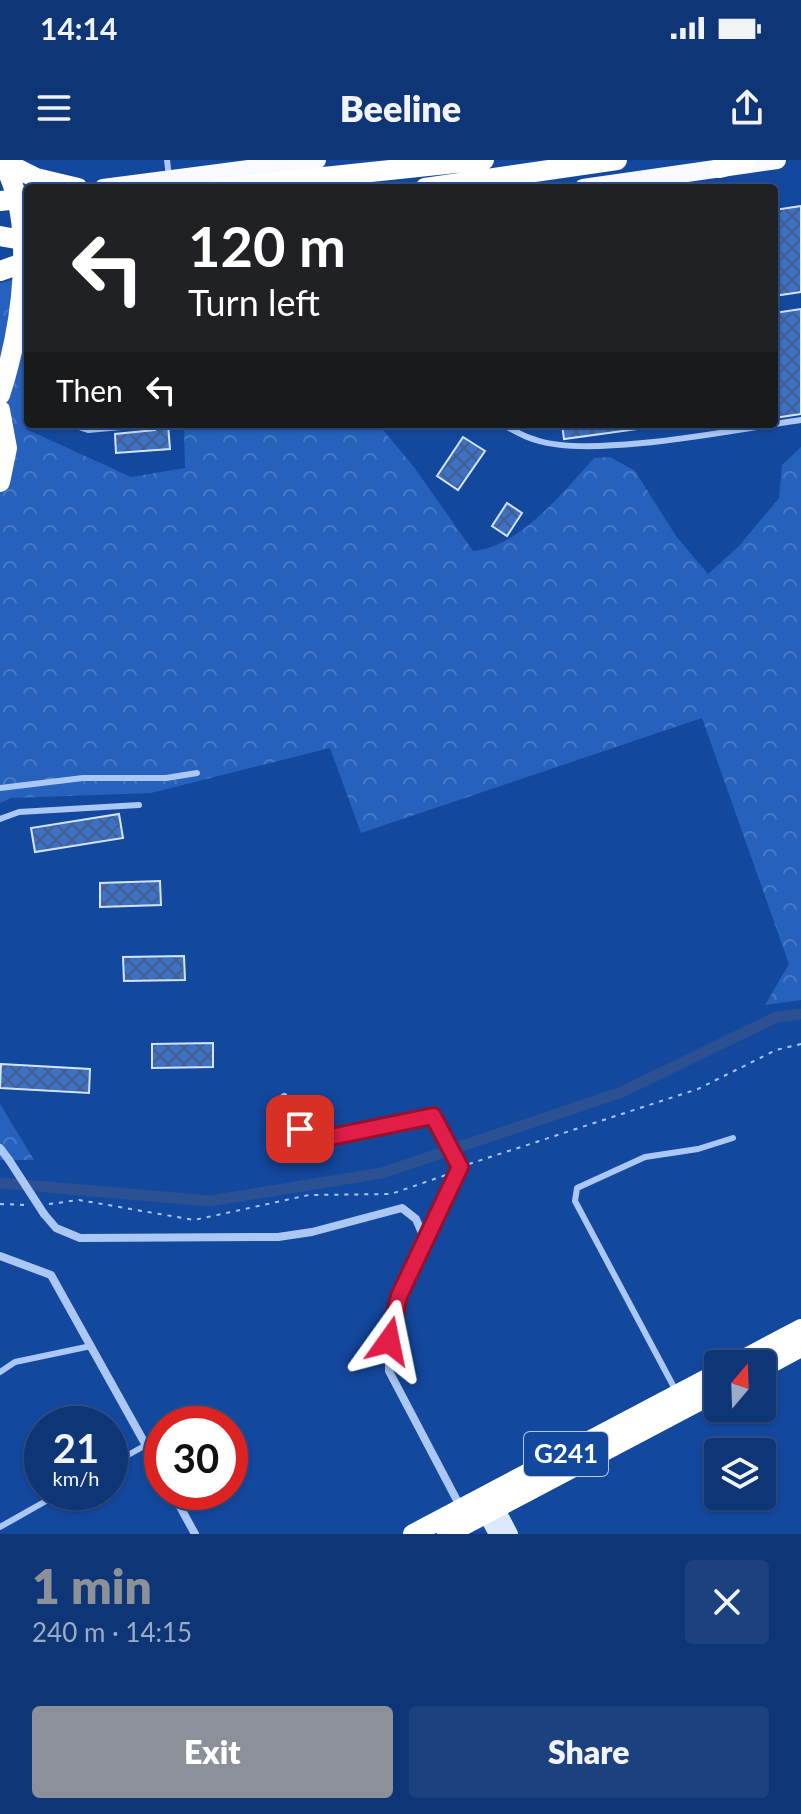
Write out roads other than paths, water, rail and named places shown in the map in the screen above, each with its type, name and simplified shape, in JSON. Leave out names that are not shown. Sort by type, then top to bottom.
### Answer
[{"type":"highway","points":[[1,160],[8,167],[61,184]]},
{"type":"highway","points":[[0,395],[13,342],[22,247],[16,190],[1,160]]},
{"type":"highway","points":[[452,184],[617,160]]},
{"type":"highway","points":[[720,168],[746,160]]},
{"type":"highway","points":[[257,184],[473,161]]},
{"type":"highway","points":[[0,201],[24,198]]},
{"type":"highway","points":[[0,211],[24,208]]},
{"type":"highway","points":[[0,234],[24,229]]},
{"type":"highway","points":[[0,234],[24,240]]},
{"type":"highway","points":[[0,271],[24,262]]},
{"type":"highway","points":[[0,410],[7,448],[0,482]]},
{"type":"highway","points":[[761,1350],[801,1329]]},
{"type":"highway","points":[[776,1360],[801,1347]]},
{"type":"highway","name":"G241","points":[[447,1534],[482,1505],[704,1380]]},
{"type":"highway","name":"G241","points":[[413,1534],[482,1505],[704,1398]]},
{"type":"main road","points":[[144,184],[269,162],[317,160]]},
{"type":"main road","points":[[632,184],[777,160]]},
{"type":"main road","points":[[482,1505],[497,1534]]},
{"type":"main road","points":[[482,1505],[510,1534]]},
{"type":"street","points":[[284,1097],[300,1129],[326,1138],[433,1116],[460,1167],[399,1296],[389,1341],[389,1371],[482,1505]]},
{"type":"street","points":[[0,1148],[56,1228],[80,1238],[258,1238],[312,1232],[402,1208],[416,1219],[424,1238]]},
{"type":"street","points":[[0,1256],[51,1275],[144,1441]]},
{"type":"street","points":[[182,1510],[195,1534]]},
{"type":"lane","points":[[167,160],[169,180]]},
{"type":"lane","points":[[778,422],[801,420]]},
{"type":"lane","points":[[82,428],[110,428]]},
{"type":"lane","points":[[510,428],[537,441],[565,445],[690,436],[714,428]]},
{"type":"lane","points":[[689,428],[690,436]]},
{"type":"lane","points":[[0,788],[115,775],[166,778],[197,773]]},
{"type":"lane","points":[[0,819],[19,812],[139,805]]},
{"type":"lane","points":[[678,1394],[575,1201],[577,1188],[645,1157],[698,1149],[733,1138]]},
{"type":"lane","points":[[0,1372],[15,1362],[91,1346]]},
{"type":"lane","points":[[0,1527],[30,1510]]},
{"type":"waterway","points":[[0,1183],[210,1201],[382,1173],[622,1092],[776,1017],[801,1014]]}]
